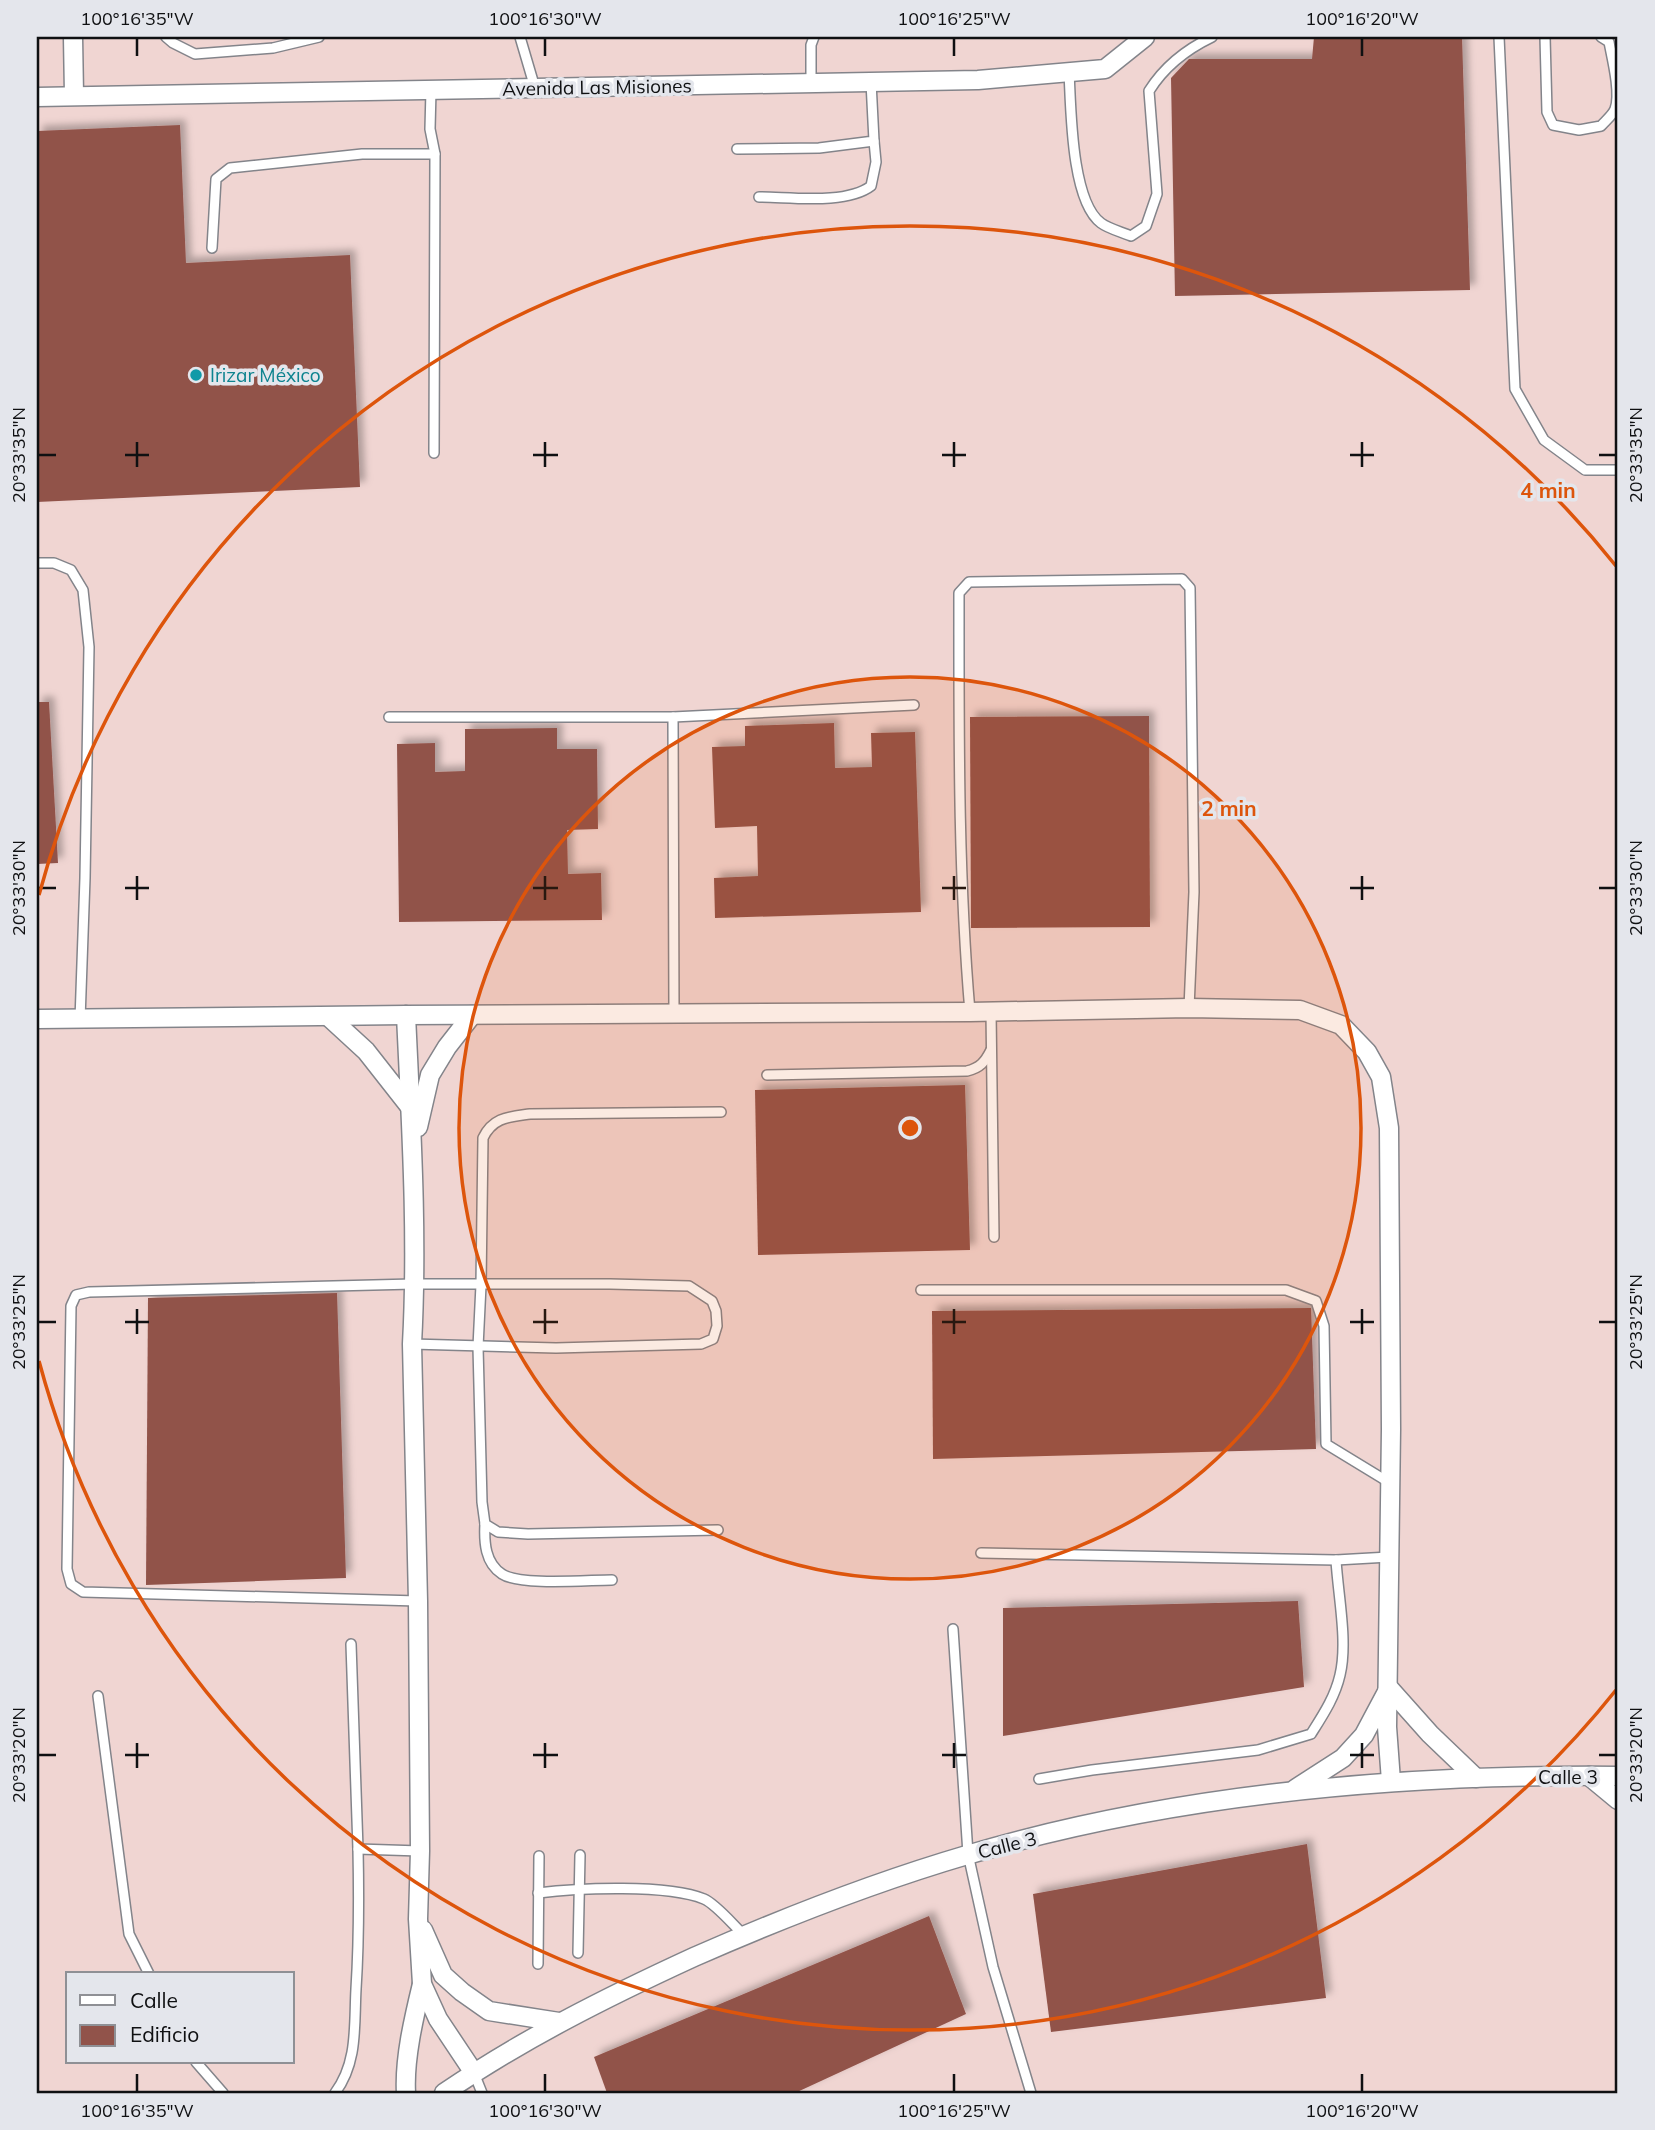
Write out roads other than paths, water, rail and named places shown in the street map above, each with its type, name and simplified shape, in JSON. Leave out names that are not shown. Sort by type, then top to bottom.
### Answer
[{"type":"street","points":[[73,37],[74,95]]},
{"type":"street","name":"Avenida Las Misiones","points":[[37,97],[978,80],[1105,69],[1145,37]]},
{"type":"street","points":[[37,1019],[991,1012],[1189,1008],[1300,1010],[1341,1025],[1367,1052],[1381,1077],[1389,1128],[1390,1483],[1387,1727],[1391,1781]]},
{"type":"street","points":[[406,1015],[413,1150],[412,1344],[420,1851],[418,1919],[422,1984],[414,2019],[405,2082],[406,2093]]},
{"type":"street","points":[[413,1150],[430,1075],[447,1047],[472,1015]]},
{"type":"street","points":[[329,1017],[366,1051],[411,1107]]},
{"type":"street","points":[[1389,1688],[1430,1734],[1476,1778]]},
{"type":"street","points":[[1292,1791],[1343,1758],[1364,1735],[1389,1688]]},
{"type":"street","points":[[1589,1776],[1618,1800]]},
{"type":"street","name":"Calle 3","points":[[444,2093],[559,2022],[622,1990],[744,1935],[968,1854],[1111,1819],[1292,1791],[1391,1781],[1618,1776]]},
{"type":"street","points":[[418,1919],[443,1975],[462,1992],[489,2011],[559,2022]]},
{"type":"street","points":[[422,1984],[438,2019],[474,2073]]},
{"type":"lane","points":[[166,37],[195,54],[274,48],[319,37]]},
{"type":"lane","points":[[520,37],[536,88]]},
{"type":"lane","points":[[811,83],[811,45],[814,37]]},
{"type":"lane","points":[[1069,72],[1078,179],[1084,201],[1100,223],[1131,236],[1146,226],[1157,194],[1149,91],[1158,77],[1193,46],[1212,37]]},
{"type":"lane","points":[[1499,37],[1515,389],[1544,440],[1585,470],[1618,470]]},
{"type":"lane","points":[[1545,37],[1547,112],[1553,125],[1579,130],[1601,126],[1615,109],[1617,91],[1612,56],[1609,42],[1601,37]]},
{"type":"lane","points":[[759,197],[818,198],[860,195],[871,186],[876,162],[871,82]]},
{"type":"lane","points":[[431,90],[430,129],[435,154],[434,453]]},
{"type":"lane","points":[[737,149],[819,148],[874,141]]},
{"type":"lane","points":[[212,248],[216,179],[230,168],[362,154],[435,154]]},
{"type":"lane","points":[[37,563],[54,563],[71,570],[83,590],[89,647],[80,1020]]},
{"type":"lane","points":[[970,1012],[959,794],[959,593],[969,582],[1182,579],[1190,588],[1194,892],[1189,1008]]},
{"type":"lane","points":[[389,717],[673,717],[914,705]]},
{"type":"lane","points":[[673,717],[674,1013]]},
{"type":"lane","points":[[991,1012],[994,1237]]},
{"type":"lane","points":[[767,1075],[967,1072],[986,1062],[991,1050]]},
{"type":"lane","points":[[612,1580],[519,1580],[501,1574],[488,1558],[484,1543],[482,1502],[478,1346],[483,1138],[489,1126],[506,1118],[530,1114],[721,1112]]},
{"type":"lane","points":[[412,1344],[556,1348],[701,1344],[713,1339],[717,1326],[716,1311],[712,1301],[689,1286],[610,1284],[413,1284],[89,1292],[76,1295],[71,1306],[67,1569],[71,1584],[83,1592],[418,1601]]},
{"type":"lane","points":[[921,1290],[1286,1290],[1315,1301],[1324,1326],[1326,1444],[1390,1483]]},
{"type":"lane","points":[[485,1524],[498,1532],[528,1534],[718,1530]]},
{"type":"lane","points":[[981,1553],[1336,1560],[1389,1557]]},
{"type":"lane","points":[[1038,1779],[1092,1770],[1258,1751],[1311,1734],[1332,1700],[1341,1674],[1342,1641],[1336,1560]]},
{"type":"lane","points":[[953,1629],[968,1854],[993,1967],[1031,2093]]},
{"type":"lane","points":[[335,2093],[351,2063],[356,2035],[358,1849],[351,1644]]},
{"type":"lane","points":[[98,1696],[129,1934],[148,1972]]},
{"type":"lane","points":[[358,1849],[420,1851]]},
{"type":"lane","points":[[578,1953],[580,1855]]},
{"type":"lane","points":[[538,1964],[539,1856]]},
{"type":"lane","points":[[538,1893],[663,1890],[706,1899],[744,1935]]},
{"type":"lane","points":[[198,2064],[223,2093]]},
{"type":"lane","points":[[474,2073],[482,2093]]},
{"type":"place","name":"Irizar México","points":[[196,375]]}]
